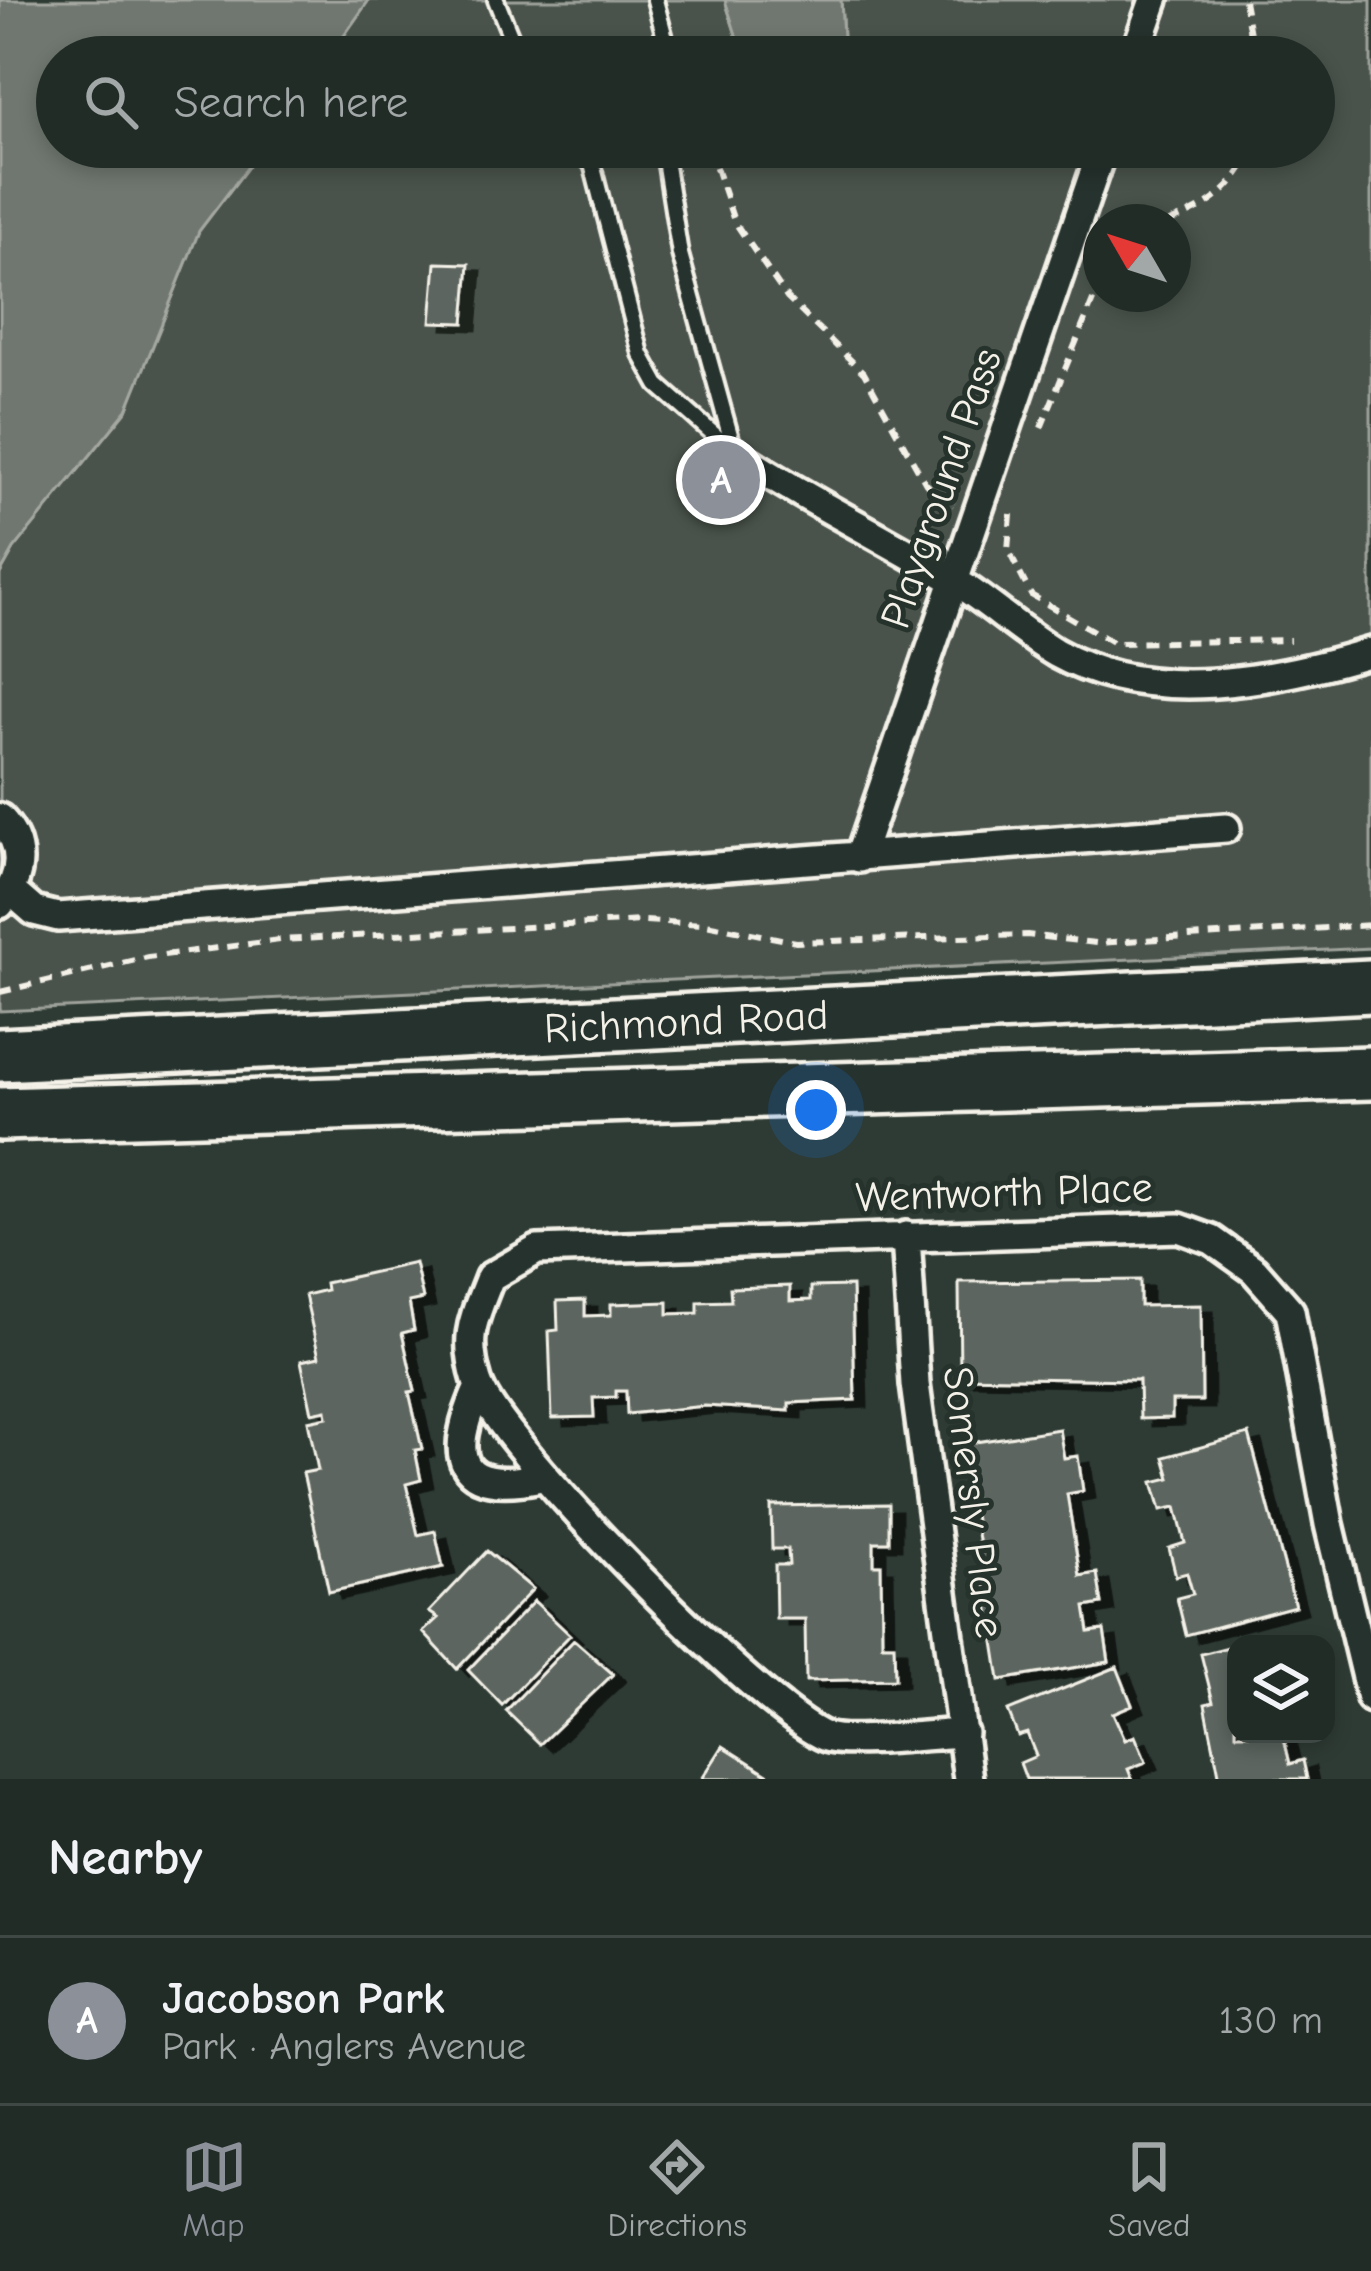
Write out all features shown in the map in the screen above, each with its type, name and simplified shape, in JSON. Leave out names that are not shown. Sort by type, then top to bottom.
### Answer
[{"type":"highway","name":"Richmond Road","points":[[0,1055],[1371,986]]},
{"type":"highway","name":"Richmond Road","points":[[0,1114],[1371,1072]]},
{"type":"street","points":[[1141,36],[1154,0]]},
{"type":"street","name":"Playground Pass","points":[[859,858],[1096,168]]},
{"type":"street","points":[[735,453],[823,511],[952,579],[1059,654],[1132,679],[1233,684],[1371,652]]},
{"type":"street","points":[[0,818],[20,855],[6,898],[58,917],[1226,828]]},
{"type":"street","name":"Wentworth Place","points":[[963,1732],[830,1738],[772,1705],[541,1477],[478,1387],[466,1338],[490,1276],[537,1250],[1179,1228],[1212,1240],[1255,1270],[1290,1311],[1330,1524],[1371,1698]]},
{"type":"street","name":"Somersly Place","points":[[906,1236],[915,1384],[968,1779]]},
{"type":"street","name":"Wentworth Place","points":[[478,1387],[461,1425],[460,1448],[476,1478],[497,1486],[541,1477]]},
{"type":"lane","points":[[496,0],[511,36]]},
{"type":"lane","points":[[655,0],[664,36]]},
{"type":"lane","points":[[593,168],[641,354],[658,386],[735,453]]},
{"type":"lane","points":[[666,168],[680,254],[735,453]]},
{"type":"path","points":[[1244,0],[1250,36]]},
{"type":"path","points":[[716,168],[734,221],[787,298],[864,373],[926,484],[943,502],[1010,515]]},
{"type":"path","points":[[1191,214],[1207,208],[1238,181],[1244,168]]},
{"type":"path","points":[[1037,437],[1088,312]]},
{"type":"path","points":[[1016,496],[1008,550],[1031,595],[1114,643],[1309,638]]},
{"type":"path","points":[[0,992],[148,958],[280,940],[643,921],[706,924],[796,942],[1028,935],[1096,943],[1371,925]]},
{"type":"shaded area","points":[[0,0],[369,0],[344,36],[36,36],[36,168],[247,168],[199,231],[127,410],[14,549],[0,574]]},
{"type":"shaded area","points":[[369,0],[725,0],[736,36],[344,36]]},
{"type":"shaded area","points":[[725,0],[841,0],[843,36],[736,36]]},
{"type":"shaded area","points":[[841,0],[1371,0],[1371,948],[0,1011],[0,574],[14,549],[127,410],[199,231],[247,168],[1335,168],[1335,36],[843,36]]},
{"type":"building","points":[[436,263],[469,264],[464,323],[431,322]]},
{"type":"building","points":[[415,1263],[423,1299],[409,1302],[414,1330],[402,1333],[415,1391],[409,1392],[422,1449],[415,1450],[421,1480],[406,1484],[418,1535],[435,1531],[443,1567],[329,1592],[303,1473],[318,1470],[308,1421],[327,1417],[326,1410],[312,1413],[301,1361],[319,1357],[305,1295],[326,1290],[325,1283]]},
{"type":"building","points":[[1140,1280],[1140,1306],[1201,1305],[1202,1401],[1172,1401],[1172,1418],[1140,1419],[1139,1380],[960,1377],[959,1282]]},
{"type":"building","points":[[790,1286],[790,1301],[811,1300],[811,1287],[852,1286],[855,1400],[789,1403],[789,1411],[705,1406],[627,1414],[626,1391],[616,1391],[616,1397],[593,1398],[594,1417],[552,1418],[549,1331],[558,1330],[557,1301],[585,1300],[585,1316],[611,1315],[611,1304],[668,1302],[668,1314],[698,1313],[698,1302],[731,1301],[730,1288]]},
{"type":"building","points":[[1059,1429],[1064,1458],[1078,1456],[1083,1491],[1067,1494],[1080,1576],[1097,1573],[1102,1604],[1085,1607],[1089,1632],[1104,1630],[1109,1662],[1000,1680],[963,1444]]},
{"type":"building","points":[[1249,1434],[1295,1606],[1186,1635],[1177,1598],[1193,1594],[1187,1573],[1176,1576],[1169,1548],[1185,1543],[1176,1507],[1161,1510],[1153,1482],[1170,1478],[1164,1457]]},
{"type":"building","points":[[889,1504],[889,1542],[874,1542],[874,1565],[881,1565],[882,1644],[894,1644],[895,1679],[806,1681],[805,1619],[776,1619],[775,1565],[789,1565],[788,1549],[772,1549],[771,1506]]},
{"type":"building","points":[[487,1551],[533,1589],[457,1669],[423,1632],[438,1618],[429,1612]]},
{"type":"building","points":[[534,1601],[570,1635],[502,1705],[468,1670]]},
{"type":"building","points":[[574,1640],[613,1674],[540,1744],[506,1711]]},
{"type":"building","points":[[1227,1647],[1227,1743],[1285,1743],[1290,1764],[1303,1760],[1307,1779],[1220,1779],[1205,1704],[1213,1702],[1201,1654]]},
{"type":"building","points":[[1117,1667],[1132,1705],[1113,1713],[1125,1740],[1135,1736],[1146,1762],[1128,1769],[1132,1779],[1026,1779],[1020,1763],[1036,1756],[1027,1733],[1018,1736],[1008,1711]]},
{"type":"building","points":[[723,1746],[772,1777],[780,1779],[702,1779]]},
{"type":"place","name":"Jacobson Park","points":[[721,480]]}]
